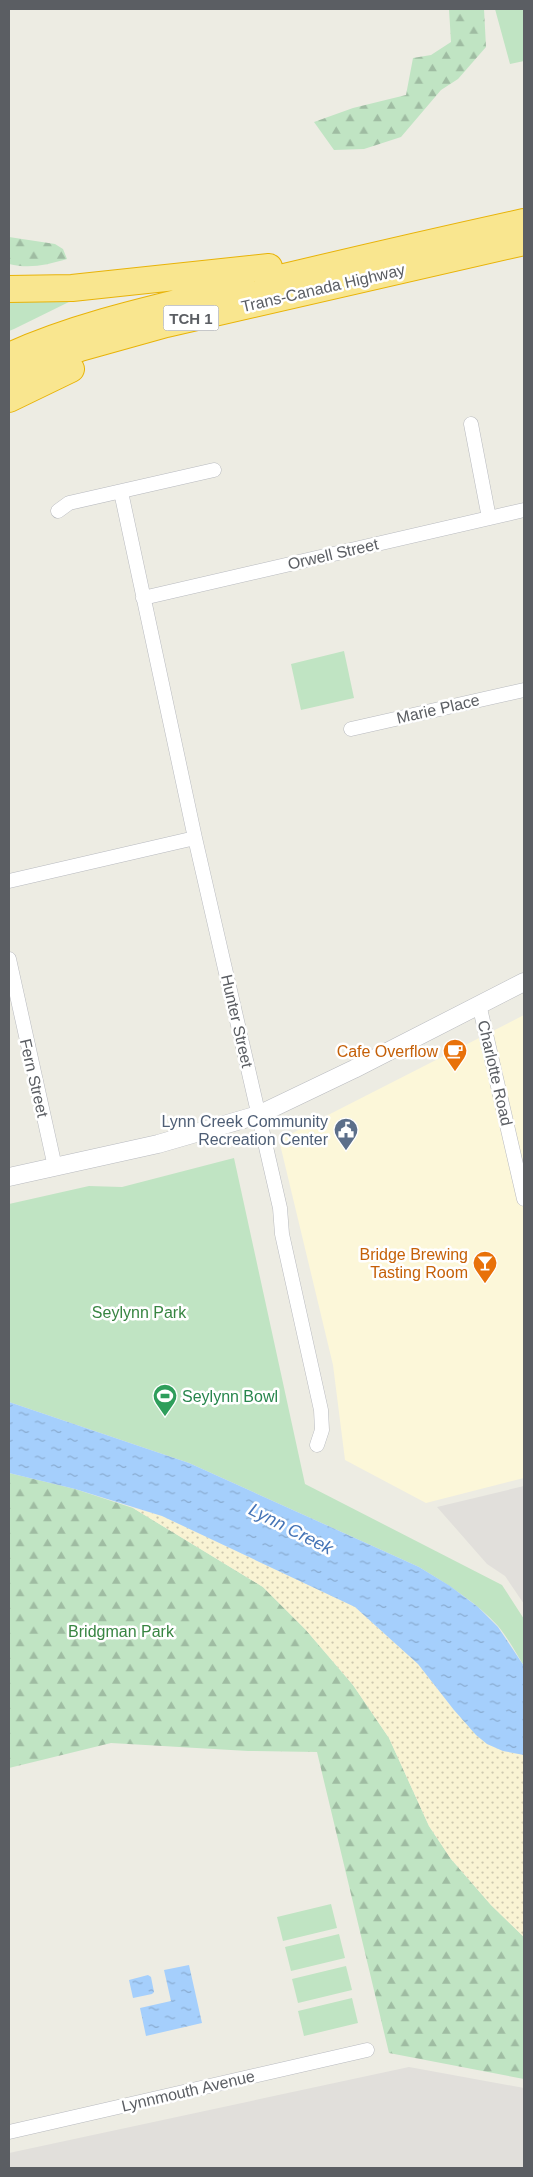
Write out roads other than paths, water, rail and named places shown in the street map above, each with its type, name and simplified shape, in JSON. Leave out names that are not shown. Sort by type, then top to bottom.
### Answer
[{"type":"highway","name":"Trans-Canada Highway","points":[[9,377],[80,348],[524,222]]},
{"type":"highway","name":"Trans-Canada Highway","points":[[14,352],[75,330],[118,318],[376,265],[524,242]]},
{"type":"highway","points":[[9,289],[72,288],[376,265]]},
{"type":"highway","points":[[9,399],[49,379],[120,351],[376,265]]},
{"type":"street","points":[[471,424],[489,518]]},
{"type":"street","points":[[58,511],[69,503],[214,470]]},
{"type":"street","name":"Hunter Street","points":[[121,492],[195,838],[280,1208],[282,1234],[321,1410],[322,1430],[317,1445]]},
{"type":"street","name":"Orwell Street","points":[[143,598],[524,510]]},
{"type":"street","name":"Marie Place","points":[[351,729],[524,690]]},
{"type":"street","points":[[9,880],[195,838]]},
{"type":"street","name":"Fern Street","points":[[9,960],[55,1167]]},
{"type":"street","points":[[9,1177],[158,1144],[258,1114],[524,982]]},
{"type":"street","name":"Charlotte Road","points":[[479,1004],[524,1199]]},
{"type":"street","name":"Lynnmouth Avenue","points":[[9,2132],[367,2050]]},
{"type":"water","name":"Lynn Creek","points":[[9,1402],[189,1463],[419,1567],[450,1586],[478,1607],[498,1627],[524,1666],[524,1755],[503,1751],[487,1744],[476,1735],[418,1664],[355,1607],[162,1516],[75,1489],[9,1473]]},
{"type":"water","points":[[189,1965],[202,2023],[146,2036],[140,2008],[171,2001],[164,1970]]},
{"type":"water","points":[[148,1975],[151,1977],[154,1992],[133,1998],[129,1980]]},
{"type":"place","name":"Cafe Overflow","points":[[455,1072]]},
{"type":"place","name":"Lynn Creek Community Recreation Center","points":[[346,1151]]},
{"type":"place","name":"Bridge Brewing Tasting Room","points":[[485,1284]]},
{"type":"place","name":"Seylynn Bowl","points":[[165,1417]]},
{"type":"park label","name":"Seylynn Park","points":[[139,1312]]},
{"type":"park label","name":"Bridgman Park","points":[[121,1631]]}]
